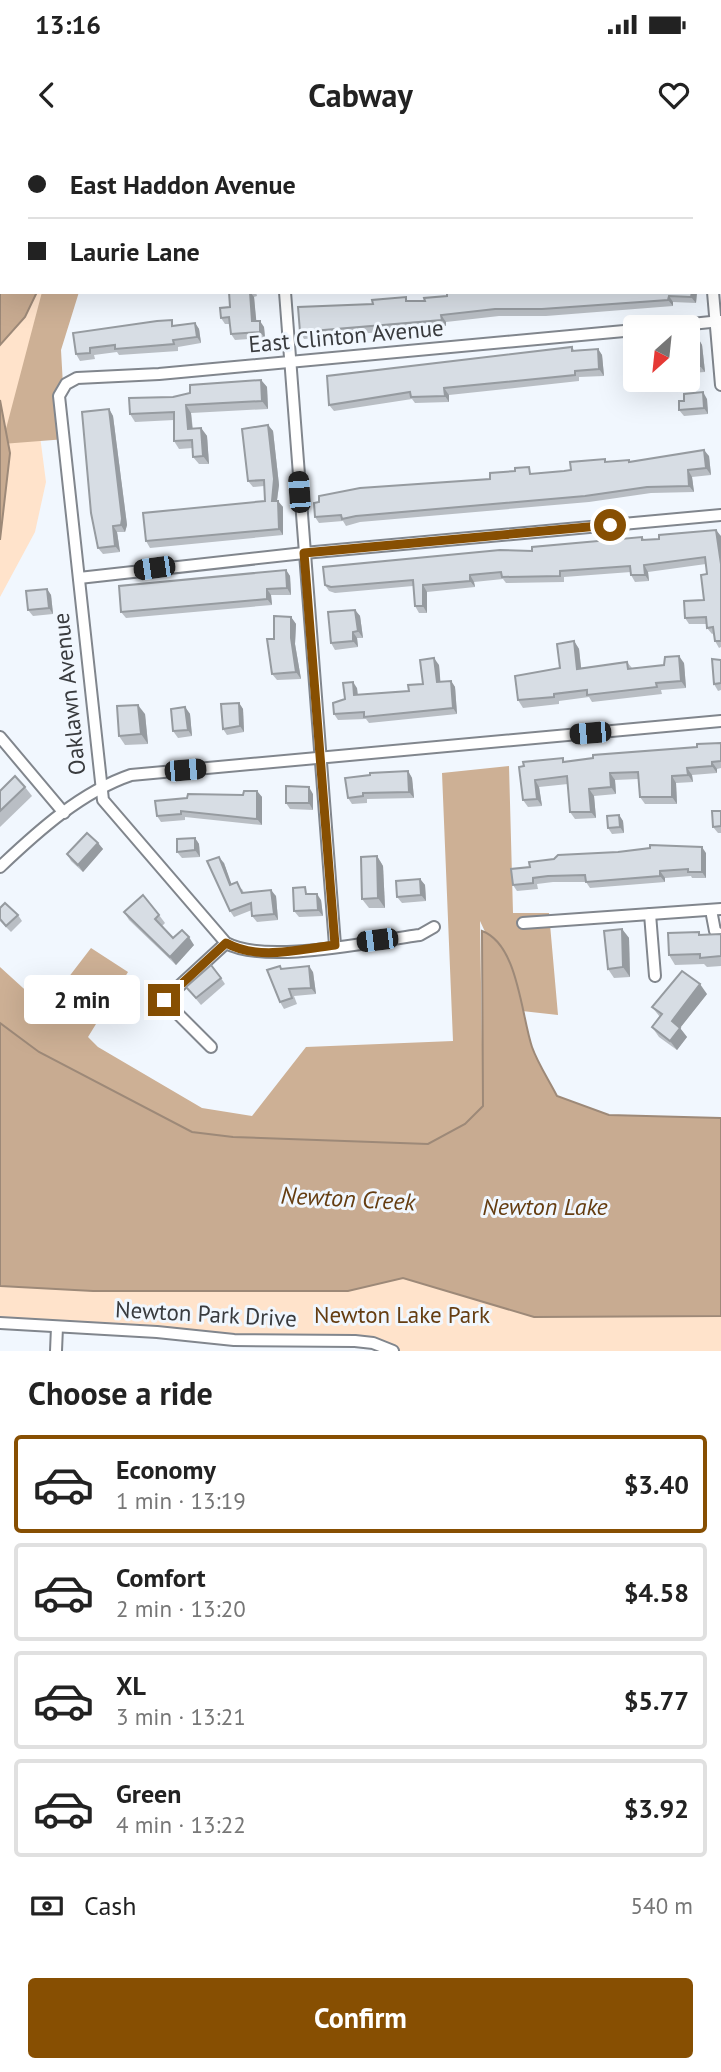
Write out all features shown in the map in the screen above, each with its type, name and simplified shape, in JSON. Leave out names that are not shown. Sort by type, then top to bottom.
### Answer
[{"type":"street","points":[[285,294],[335,945]]},
{"type":"street","points":[[713,294],[718,321],[721,385]]},
{"type":"street","points":[[700,323],[718,321]]},
{"type":"street","name":"East Clinton Avenue","points":[[64,387],[77,378],[290,362],[623,331]]},
{"type":"street","name":"Oaklawn Avenue","points":[[64,387],[59,409],[103,800],[230,945]]},
{"type":"street","points":[[79,578],[304,553],[721,515]]},
{"type":"street","points":[[0,867],[64,813],[101,787],[131,775],[721,720]]},
{"type":"street","points":[[0,737],[64,813]]},
{"type":"street","points":[[523,923],[716,910],[714,930],[721,935]]},
{"type":"street","points":[[650,914],[655,976]]},
{"type":"street","points":[[211,1047],[164,1000],[230,945],[270,953],[420,935],[434,927]]},
{"type":"street","name":"Newton Park Drive","points":[[0,1324],[234,1340],[355,1341],[373,1343],[393,1351]]},
{"type":"street","points":[[56,1351],[57,1327]]},
{"type":"green space","points":[[36,294],[77,294],[33,382],[46,482],[35,532],[0,597],[0,540],[10,453],[0,400],[0,345],[25,317]]},
{"type":"green space","name":"Newton Lake Park","points":[[403,1278],[534,1317],[721,1316],[721,1351],[393,1351],[385,1347],[0,1323],[0,1287],[348,1291]]},
{"type":"shaded area","points":[[41,294],[78,294],[61,350],[66,439],[2,444]]},
{"type":"shaded area","points":[[509,766],[513,913],[549,913],[558,1015],[522,1011],[480,921],[483,1106],[465,1124],[428,1144],[233,1137],[192,1132],[39,1052],[0,1023],[0,967],[45,1008],[91,948],[128,972],[88,1037],[98,1047],[202,1108],[252,1116],[306,1047],[453,1041],[442,773]]},
{"type":"water","points":[[0,294],[36,294],[25,317],[0,345]]},
{"type":"water","points":[[0,400],[10,453],[0,540]]},
{"type":"water","name":"Newton Lake","points":[[482,931],[494,938],[511,965],[532,1047],[557,1096],[609,1115],[721,1118],[721,1316],[534,1317],[403,1278],[348,1291],[93,1291],[0,1286],[0,1023],[39,1052],[192,1132],[233,1137],[428,1144],[465,1124],[483,1106]]},
{"type":"building","points":[[229,294],[250,294],[252,321],[260,321],[260,332],[231,334],[229,317],[221,318],[220,308],[230,307]]},
{"type":"building","points":[[692,294],[691,297],[669,296],[668,300],[542,309],[495,309],[441,315],[442,320],[300,332],[298,307],[373,304],[372,300],[406,297],[406,301],[425,301],[424,298]]},
{"type":"building","points":[[172,320],[172,326],[195,323],[197,337],[173,340],[174,344],[115,349],[115,345],[90,348],[90,353],[76,354],[73,333]]},
{"type":"building","points":[[572,347],[572,351],[598,349],[599,369],[575,371],[575,375],[444,388],[445,396],[411,397],[410,392],[329,405],[327,376]]},
{"type":"building","points":[[261,380],[262,401],[186,405],[188,429],[201,428],[203,456],[193,457],[192,440],[174,441],[174,412],[130,414],[129,398],[173,397],[190,393],[190,385]]},
{"type":"building","points":[[703,392],[704,408],[679,410],[679,401],[684,401],[684,394]]},
{"type":"building","points":[[109,409],[122,519],[121,525],[113,526],[115,546],[98,548],[91,513],[82,412]]},
{"type":"building","points":[[268,425],[274,479],[272,501],[278,501],[279,529],[146,541],[143,513],[265,501],[264,480],[248,481],[242,429]]},
{"type":"building","points":[[704,450],[706,468],[688,470],[689,486],[647,487],[585,496],[342,519],[341,515],[315,517],[314,503],[319,502],[319,496],[360,488],[490,479],[490,473],[515,471],[515,468],[529,467],[530,474],[564,471],[571,470],[570,462],[605,459],[605,462],[629,462]]},
{"type":"building","points":[[716,530],[721,564],[721,641],[715,641],[713,627],[707,628],[706,617],[685,618],[684,601],[704,600],[701,575],[707,574],[705,557],[644,565],[645,575],[631,575],[630,566],[560,571],[560,576],[502,577],[501,572],[470,575],[470,581],[423,585],[423,606],[415,606],[413,580],[331,587],[325,585],[323,567],[500,550],[532,551],[532,547],[642,537],[642,540],[659,539],[659,535]]},
{"type":"building","points":[[286,570],[287,588],[267,589],[267,599],[121,612],[119,586]]},
{"type":"building","points":[[47,589],[49,608],[28,610],[26,591]]},
{"type":"building","points":[[355,610],[358,631],[353,632],[353,641],[331,643],[328,612]]},
{"type":"building","points":[[274,616],[291,617],[296,672],[272,674],[267,639],[274,639]]},
{"type":"building","points":[[574,641],[577,669],[627,662],[628,669],[664,665],[665,657],[679,656],[681,681],[656,683],[657,687],[587,695],[587,690],[554,694],[554,697],[518,700],[515,676],[560,668],[557,644]]},
{"type":"building","points":[[434,658],[437,682],[451,681],[453,708],[364,717],[364,712],[334,714],[333,703],[345,699],[343,683],[353,682],[354,695],[409,691],[408,685],[423,684],[420,660]]},
{"type":"building","points":[[712,659],[721,660],[721,683],[714,684]]},
{"type":"building","points":[[239,703],[240,726],[223,729],[221,704]]},
{"type":"building","points":[[138,705],[141,734],[119,736],[117,706]]},
{"type":"building","points":[[185,707],[188,730],[173,731],[171,709]]},
{"type":"building","points":[[721,743],[721,761],[712,762],[712,766],[687,768],[688,775],[672,776],[672,797],[640,797],[638,772],[610,773],[611,787],[589,789],[591,812],[570,812],[567,776],[535,780],[537,799],[523,800],[519,767],[524,766],[523,762],[563,758],[563,762],[593,758],[593,755]]},
{"type":"building","points":[[408,771],[409,792],[363,793],[363,796],[348,798],[345,778],[370,773]]},
{"type":"building","points":[[15,776],[25,787],[0,811],[0,791]]},
{"type":"building","points":[[286,786],[309,787],[309,803],[286,803]]},
{"type":"building","points":[[244,791],[257,791],[257,819],[181,811],[181,814],[157,816],[155,801],[187,798],[188,794],[243,795]]},
{"type":"building","points":[[712,811],[721,811],[721,826],[713,827]]},
{"type":"building","points":[[619,815],[620,827],[608,828],[607,816]]},
{"type":"building","points":[[87,833],[98,843],[78,865],[67,854]]},
{"type":"building","points":[[195,838],[195,850],[177,852],[177,839]]},
{"type":"building","points":[[650,845],[702,847],[702,872],[688,872],[688,869],[660,871],[660,876],[586,882],[585,875],[548,876],[533,878],[533,883],[513,885],[511,869],[530,867],[529,862],[554,859],[558,855],[650,848]]},
{"type":"building","points":[[377,856],[378,898],[362,899],[361,857]]},
{"type":"building","points":[[219,857],[230,885],[237,882],[242,893],[271,890],[274,914],[252,916],[251,903],[230,911],[207,861]]},
{"type":"building","points":[[420,879],[421,895],[397,897],[396,881]]},
{"type":"building","points":[[305,887],[306,894],[317,894],[318,910],[294,911],[293,888]]},
{"type":"building","points":[[143,895],[159,915],[155,919],[173,938],[182,930],[189,937],[170,957],[124,912]]},
{"type":"building","points":[[5,903],[18,915],[6,926],[0,919],[0,908]]},
{"type":"building","points":[[622,929],[623,967],[608,969],[604,931]]},
{"type":"building","points":[[699,932],[699,935],[721,934],[721,956],[700,958],[700,954],[669,955],[668,933]]},
{"type":"building","points":[[211,965],[221,978],[196,998],[186,987]]},
{"type":"building","points":[[280,966],[281,969],[309,966],[311,988],[289,989],[292,998],[280,1002],[267,970]]},
{"type":"building","points":[[682,971],[700,984],[672,1021],[680,1028],[670,1041],[652,1027],[662,1014],[652,1007]]},
{"type":"route","points":[[164,1000],[226,943],[241,949],[270,953],[335,945],[304,553],[610,525]]},
{"type":"water label","name":"Newton Creek","points":[[348,1199]]}]
